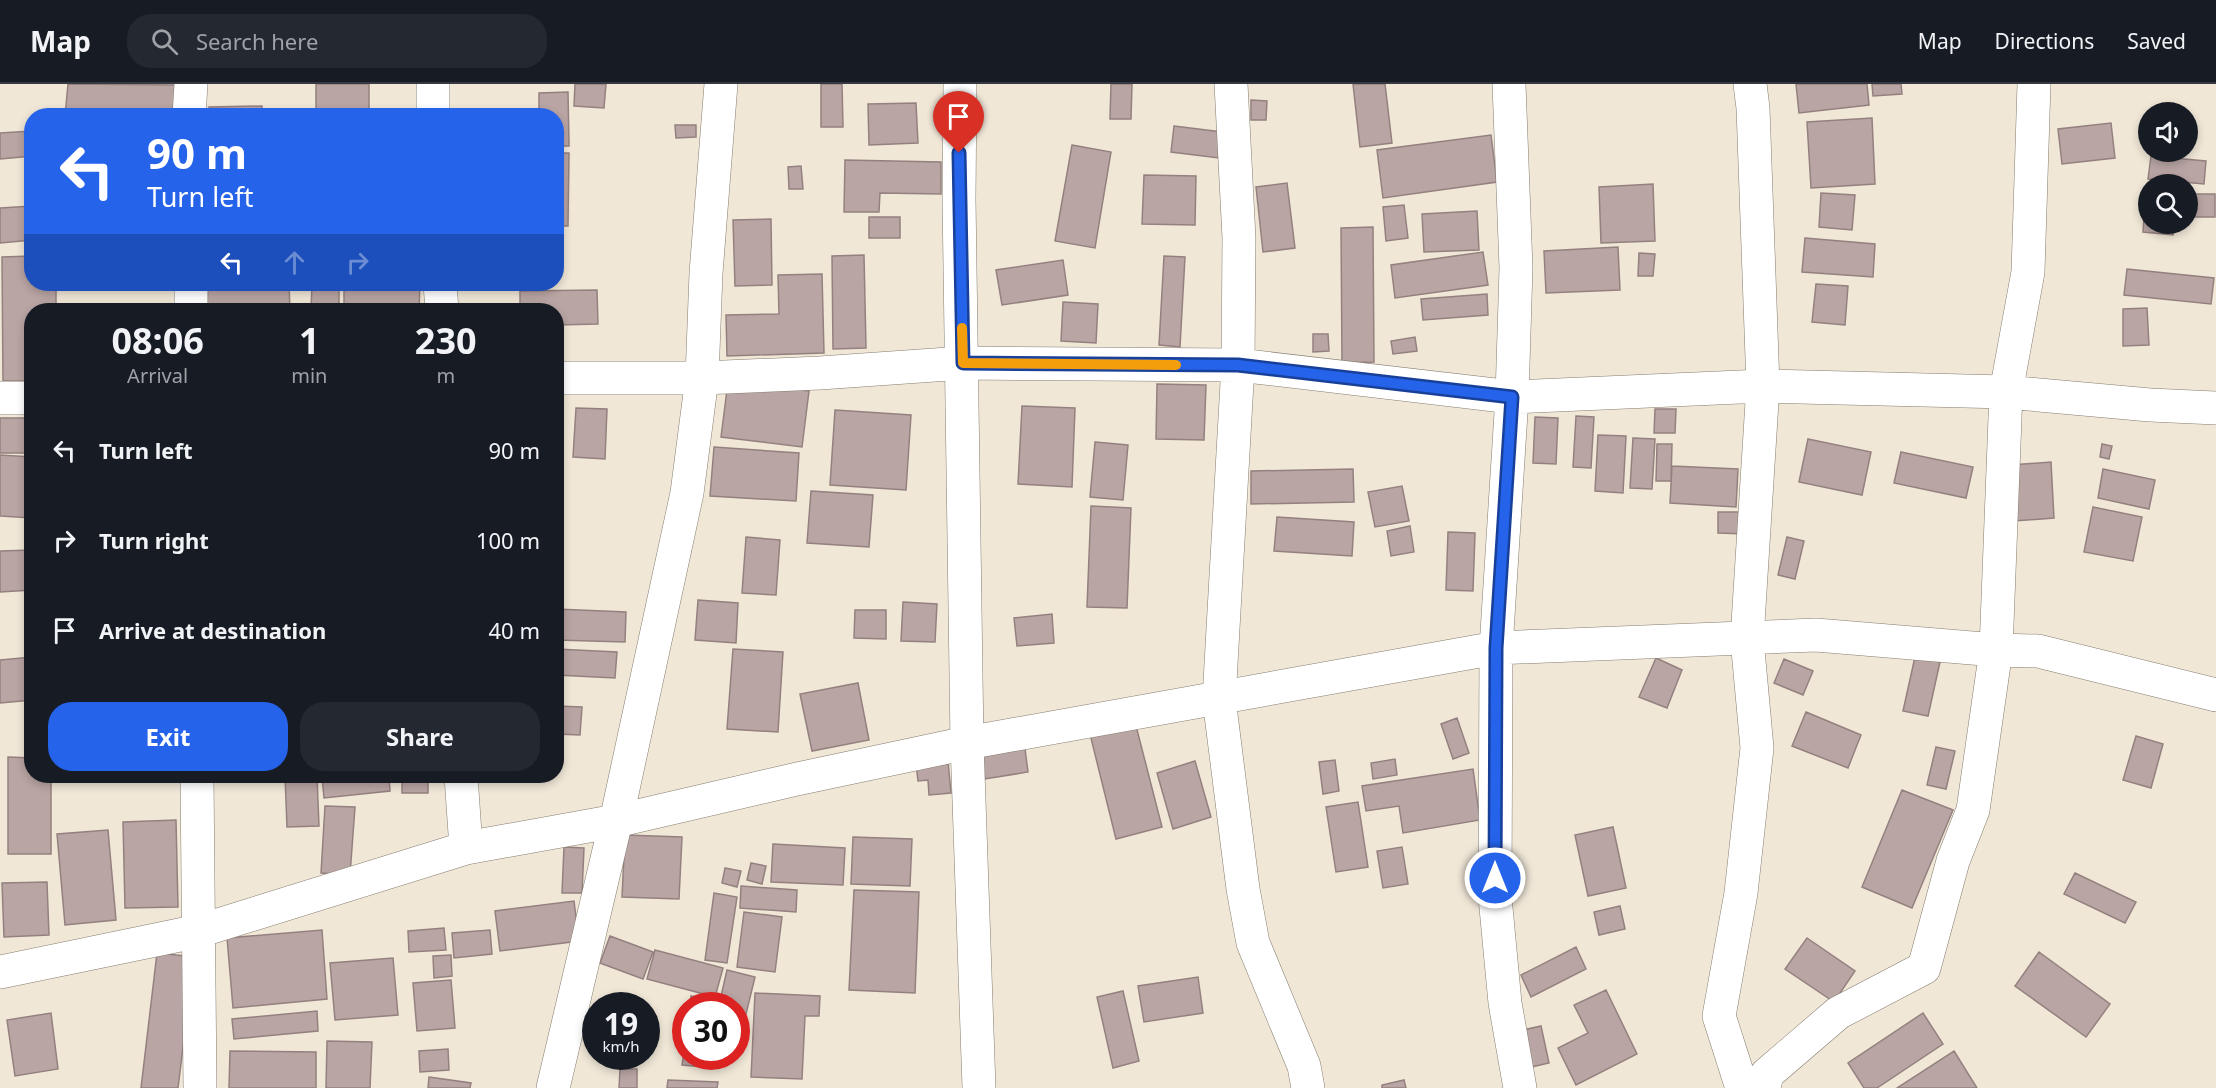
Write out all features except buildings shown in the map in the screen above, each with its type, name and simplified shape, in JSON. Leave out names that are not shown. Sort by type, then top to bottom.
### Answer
[{"type":"street","points":[[190,108],[191,84]]},
{"type":"street","points":[[433,84],[433,108]]},
{"type":"street","points":[[553,1088],[616,821],[687,493],[702,378],[706,273],[721,84]]},
{"type":"street","points":[[960,84],[959,199],[967,743],[979,1088]]},
{"type":"street","points":[[1231,84],[1239,238],[1238,365],[1219,699],[1243,889],[1253,943],[1304,1066],[1308,1088]]},
{"type":"street","points":[[1509,84],[1512,107],[1516,268],[1512,397],[1496,648],[1495,897],[1505,1003],[1520,1088]]},
{"type":"street","points":[[1742,1088],[1719,1016],[1741,893],[1757,748],[1747,639],[1763,386],[1753,108],[1750,84]]},
{"type":"street","points":[[1764,1088],[1767,1074],[1838,1013],[1924,968],[1953,861],[1973,810],[1996,650],[2006,392],[2028,272],[2034,84]]},
{"type":"street","points":[[564,378],[702,378],[963,363],[1238,365],[1512,397],[1763,386],[2006,392],[2150,405],[2216,408]]},
{"type":"street","points":[[0,398],[24,398]]},
{"type":"street","points":[[0,972],[199,931],[466,848],[616,821],[967,743],[1496,648],[1816,635],[1996,650],[2038,651],[2216,695]]},
{"type":"street","points":[[197,783],[200,1088]]},
{"type":"street","points":[[461,783],[466,848]]},
{"type":"slow traffic","points":[[962,328],[963,363],[1176,365]]},
{"type":"route","points":[[959,153],[963,363],[1238,365],[1512,397],[1496,648],[1495,878]]}]
